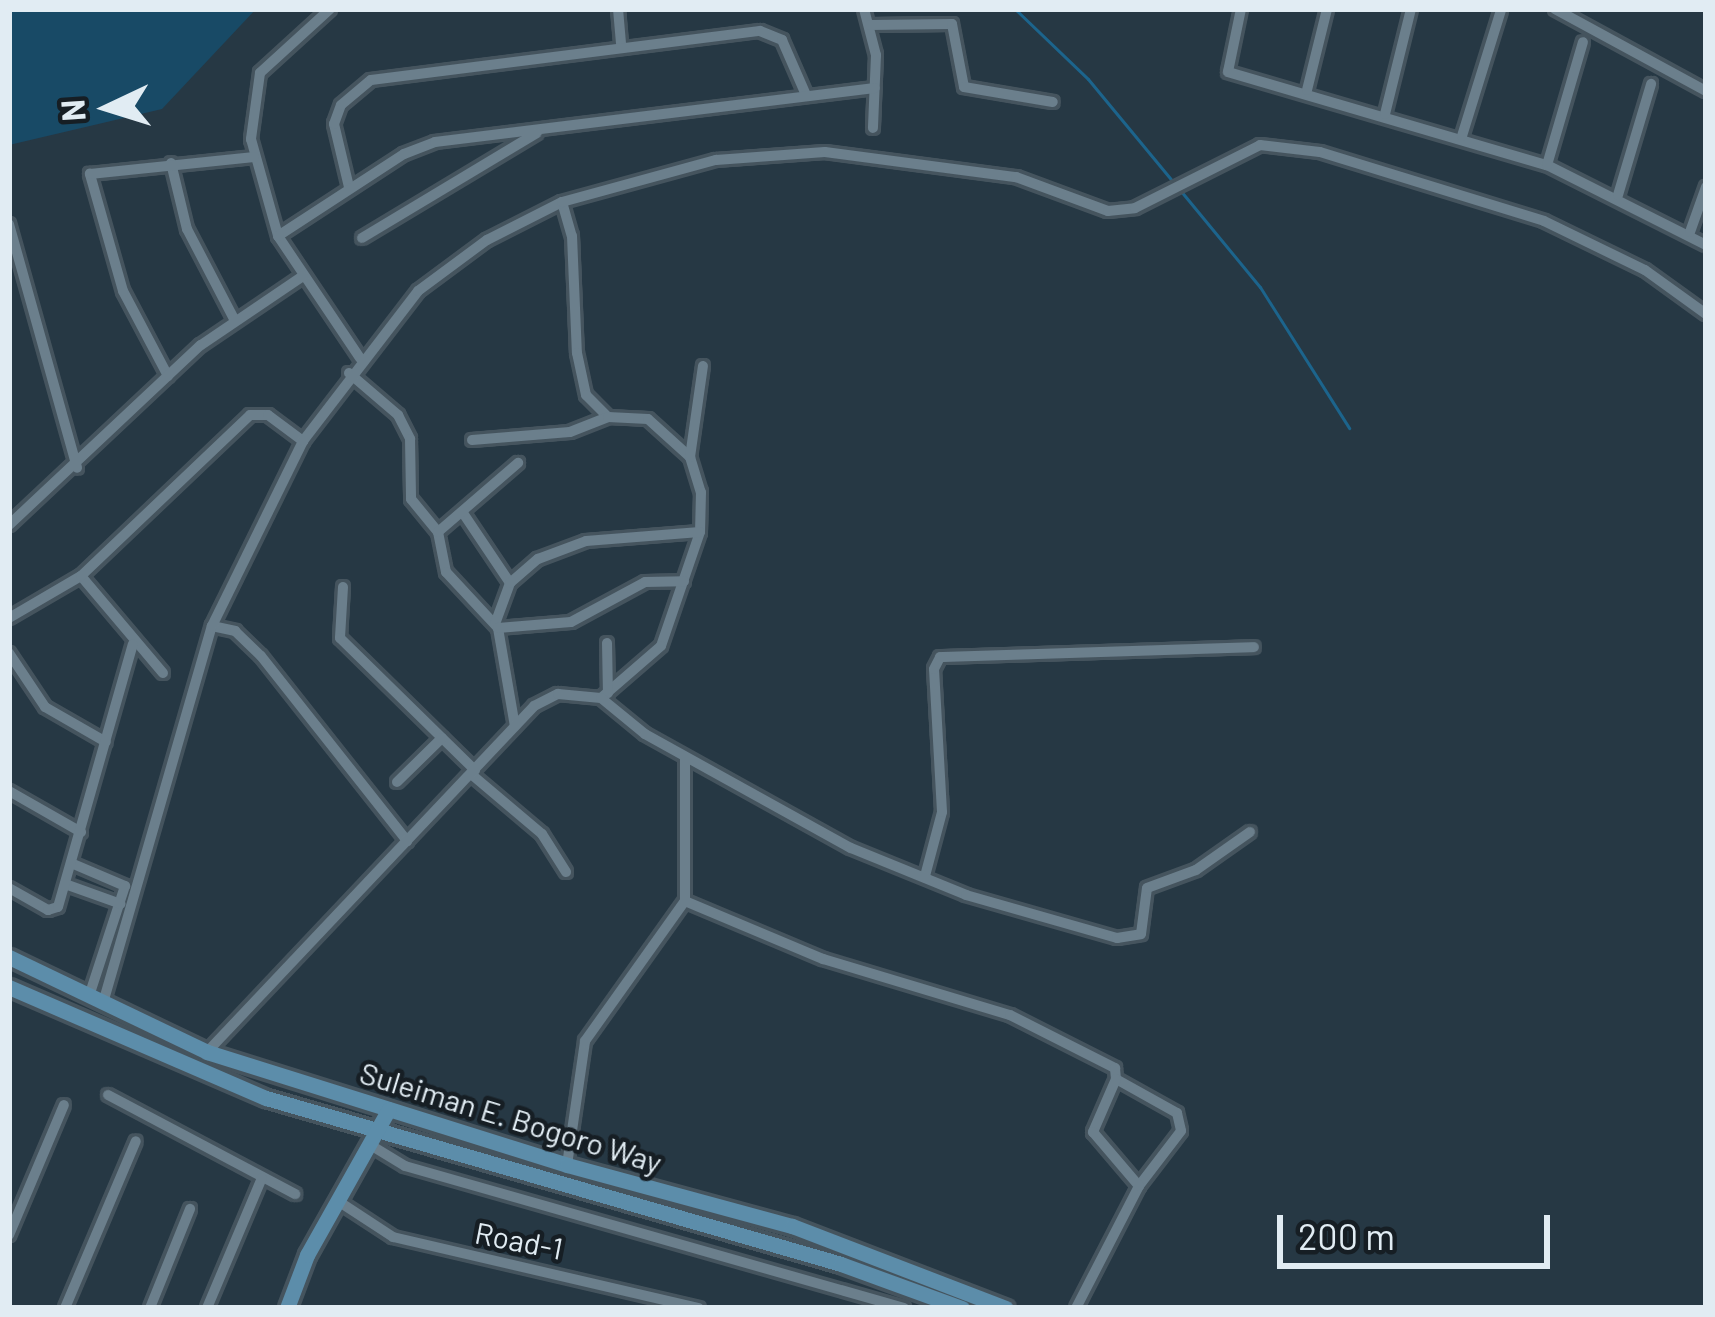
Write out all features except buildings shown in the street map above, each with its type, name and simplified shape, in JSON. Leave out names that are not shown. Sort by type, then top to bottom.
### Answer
[{"type":"street","points":[[329,9],[260,73],[254,157],[278,236],[360,358]]},
{"type":"street","points":[[618,9],[621,44]]},
{"type":"street","points":[[864,9],[870,25],[875,88],[873,128]]},
{"type":"street","points":[[1241,9],[1228,72],[1306,90],[1546,165],[1618,195],[1706,245]]},
{"type":"street","points":[[1306,90],[1328,9]]},
{"type":"street","points":[[1385,114],[1411,9]]},
{"type":"street","points":[[1556,9],[1706,91]]},
{"type":"street","points":[[1462,136],[1502,10]]},
{"type":"street","points":[[870,25],[952,24],[964,87],[1053,102]]},
{"type":"street","points":[[349,187],[336,115],[371,80],[621,44],[772,34],[806,95]]},
{"type":"street","points":[[1546,165],[1583,42]]},
{"type":"street","points":[[1618,195],[1652,84]]},
{"type":"street","points":[[278,236],[419,147],[875,88]]},
{"type":"street","points":[[362,238],[539,131]]},
{"type":"street","points":[[96,1000],[212,626],[303,441],[360,358],[418,292],[487,240],[562,202],[716,160],[806,152],[970,168],[1108,211],[1135,208],[1260,145],[1320,152],[1544,221],[1645,270],[1706,314]]},
{"type":"street","points":[[168,376],[123,291],[89,179],[99,168],[254,157]]},
{"type":"street","points":[[171,163],[187,230],[234,319]]},
{"type":"street","points":[[1690,232],[1706,187]]},
{"type":"street","points":[[562,202],[572,236],[577,353],[586,395],[608,417]]},
{"type":"street","points":[[9,224],[76,468]]},
{"type":"street","points":[[9,525],[234,319],[303,276]]},
{"type":"street","points":[[605,695],[656,653],[700,532],[690,457],[703,366]]},
{"type":"street","points":[[349,373],[398,415],[413,454],[407,489],[438,532],[446,572],[496,626]]},
{"type":"street","points":[[9,618],[81,576],[250,415],[268,415],[303,441]]},
{"type":"street","points":[[472,440],[570,432],[608,417],[648,419],[669,431],[690,457]]},
{"type":"street","points":[[669,431],[694,430]]},
{"type":"street","points":[[438,532],[518,463]]},
{"type":"street","points":[[463,514],[510,583]]},
{"type":"street","points":[[515,726],[496,626],[510,583],[534,561],[586,541],[700,532]]},
{"type":"street","points":[[81,576],[133,644],[163,674]]},
{"type":"street","points":[[496,626],[571,622],[646,582],[684,581]]},
{"type":"street","points":[[343,586],[340,638],[473,772],[542,833],[566,872]]},
{"type":"street","points":[[212,626],[235,631],[260,656],[407,842]]},
{"type":"street","points":[[605,695],[607,643]]},
{"type":"street","points":[[9,888],[54,910],[81,832],[133,644]]},
{"type":"street","points":[[925,876],[942,812],[934,669],[940,657],[1254,647]]},
{"type":"street","points":[[9,653],[45,707],[106,742]]},
{"type":"street","points":[[207,1052],[515,726],[558,694],[605,695],[686,757],[851,848],[966,895],[1126,939],[1141,934],[1147,888],[1196,870],[1250,832]]},
{"type":"street","points":[[397,782],[442,738]]},
{"type":"street","points":[[567,1165],[584,1041],[685,901],[686,757]]},
{"type":"street","points":[[9,791],[81,832]]},
{"type":"street","points":[[71,863],[120,880],[121,904],[96,1000]]},
{"type":"street","points":[[65,884],[121,904]]},
{"type":"street","points":[[685,901],[824,959],[1010,1015],[1114,1068],[1116,1079],[1093,1132],[1141,1178]]},
{"type":"street","name":"Suleiman E. Bogoro Way","points":[[9,957],[207,1052],[567,1165],[792,1226],[1006,1308]]},
{"type":"street","name":"Suleiman E. Bogoro Way","points":[[9,986],[190,1070],[372,1139],[788,1249],[962,1308]]},
{"type":"street","points":[[1076,1308],[1141,1178],[1180,1131],[1181,1118],[1116,1079]]},
{"type":"street","points":[[108,1095],[295,1194]]},
{"type":"street","points":[[9,1235],[64,1105]]},
{"type":"street","points":[[287,1308],[389,1109]]},
{"type":"street","points":[[372,1139],[404,1166],[904,1308]]},
{"type":"street","points":[[65,1308],[136,1141]]},
{"type":"street","points":[[207,1308],[262,1178]]},
{"type":"street","name":"Road-1","points":[[338,1201],[393,1238],[699,1308]]},
{"type":"street","points":[[150,1308],[190,1209]]},
{"type":"shaded area","points":[[9,9],[256,9],[162,109],[9,145]]},
{"type":"waterway","points":[[1015,9],[1088,79],[1174,183]]},
{"type":"waterway","points":[[1180,190],[1260,287],[1349,428]]}]
